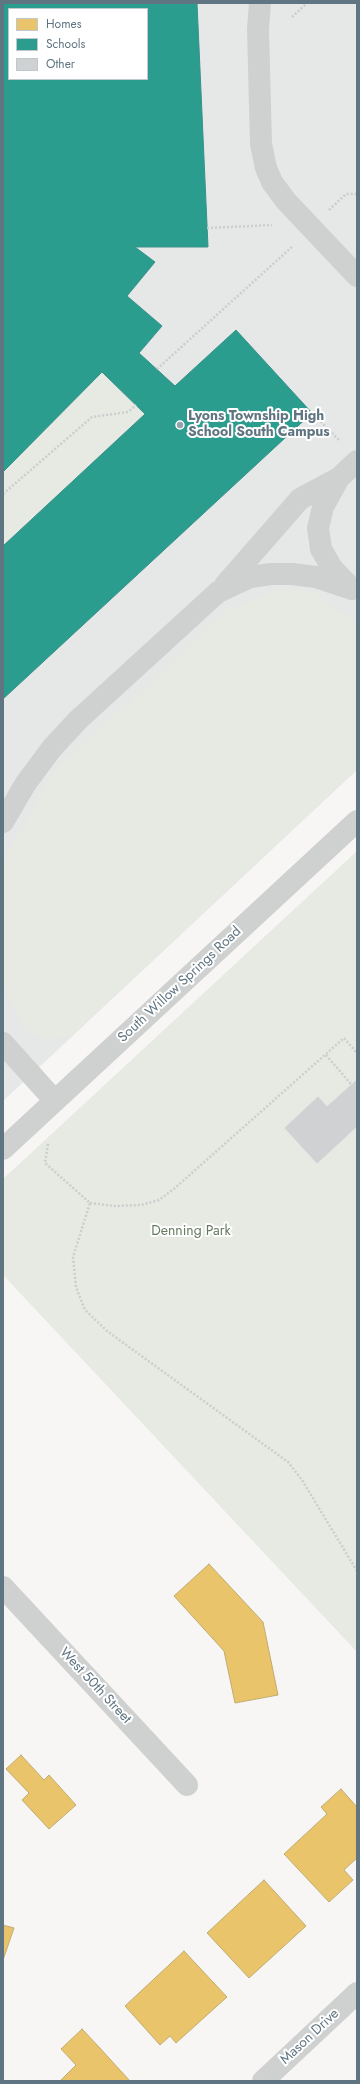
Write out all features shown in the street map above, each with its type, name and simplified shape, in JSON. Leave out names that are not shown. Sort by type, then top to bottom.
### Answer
[{"type":"street","points":[[260,3],[258,29],[259,101],[261,144],[266,168],[272,182],[286,201],[357,276]]},
{"type":"street","points":[[3,822],[26,783],[62,737],[78,720],[218,592],[300,499],[339,478],[357,462]]},
{"type":"street","points":[[339,478],[323,507],[318,528],[321,549],[332,568],[354,592]]},
{"type":"street","points":[[218,592],[250,577],[271,574],[292,574],[316,577],[354,592]]},
{"type":"street","name":"South Willow Springs Road","points":[[3,1149],[357,821]]},
{"type":"street","points":[[3,1043],[55,1101]]},
{"type":"street","name":"West 50th Street","points":[[3,1587],[187,1785]]},
{"type":"street","name":"Mason Drive","points":[[262,2081],[357,1993]]},
{"type":"path","points":[[292,17],[307,3]]},
{"type":"path","points":[[207,228],[278,225]]},
{"type":"path","points":[[156,369],[293,245]]},
{"type":"path","points":[[3,494],[92,417],[128,412],[136,405]]},
{"type":"path","points":[[312,413],[342,444]]},
{"type":"path","points":[[48,1144],[45,1163],[90,1203],[115,1206],[141,1205],[158,1200],[175,1188],[344,1038],[357,1052]]},
{"type":"path","points":[[326,1055],[351,1084]]},
{"type":"path","points":[[90,1203],[73,1257],[76,1287],[84,1310],[107,1331],[288,1462],[302,1480],[357,1571]]},
{"type":"shaded area","name":"Lyons Township High School South Campus","points":[[3,3],[357,3],[357,770],[3,1101]]},
{"type":"green space","points":[[102,372],[145,414],[3,546],[3,472]]},
{"type":"green space","points":[[285,589],[315,593],[357,624],[357,769],[72,1036],[43,1040],[27,1031],[12,1007],[3,978],[3,867],[9,851],[49,778],[74,750],[153,680],[213,621],[229,609],[265,594]]},
{"type":"green space","name":"Denning Park","points":[[357,851],[357,1652],[3,1275],[3,1179]]},
{"type":"building: Homes","points":[[209,1564],[263,1622],[278,1695],[235,1703],[224,1651],[174,1596]]},
{"type":"building: Homes","points":[[21,1755],[44,1780],[49,1775],[76,1805],[49,1829],[22,1800],[29,1793],[6,1769]]},
{"type":"building: Homes","points":[[341,1789],[357,1807],[357,1858],[344,1870],[353,1880],[329,1902],[284,1854],[327,1814],[321,1807]]},
{"type":"building: Homes","points":[[264,1880],[306,1926],[249,1978],[207,1933]]},
{"type":"building: Homes","points":[[3,1925],[14,1928],[3,1960]]},
{"type":"building: Homes","points":[[184,1951],[227,1997],[176,2043],[170,2036],[160,2045],[125,2006]]},
{"type":"building: Homes","points":[[82,2029],[130,2081],[60,2081],[76,2065],[61,2049]]},
{"type":"building: Schools","name":"Lyons Township High School South Campus","points":[[3,3],[197,3],[208,247],[135,247],[155,262],[127,296],[162,326],[139,353],[175,386],[236,330],[312,413],[3,699],[3,546],[145,414],[102,372],[3,472]]},
{"type":"building: Other","points":[[357,1079],[357,1127],[317,1164],[284,1128],[318,1096],[327,1106]]},
{"type":"place","name":"Lyons Township High School South Campus","points":[[180,425]]}]
